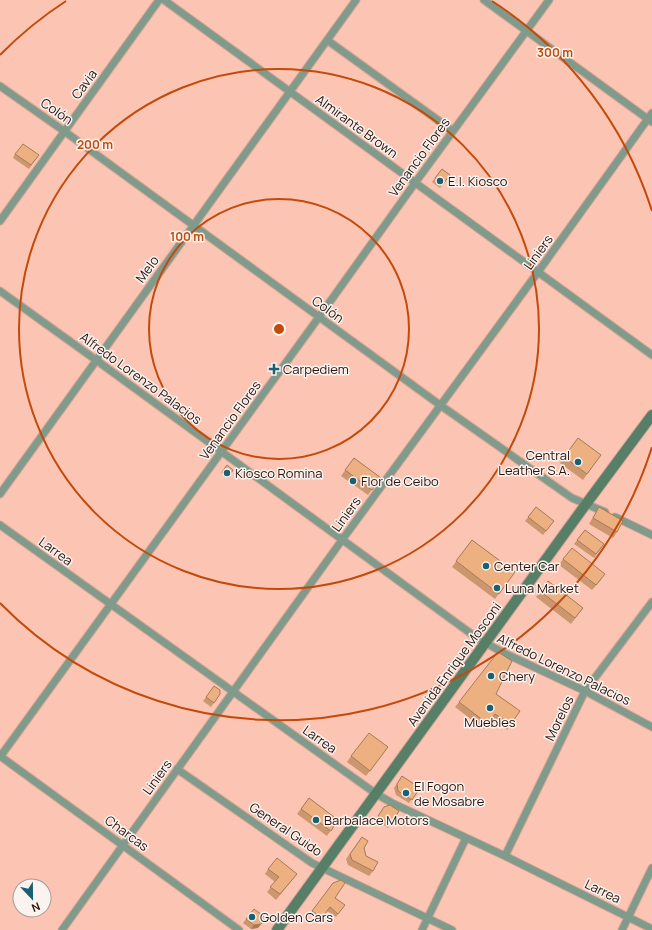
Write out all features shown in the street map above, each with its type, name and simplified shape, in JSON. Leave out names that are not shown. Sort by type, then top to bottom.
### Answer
[{"type":"main road","name":"Avenida Enrique Mosconi","points":[[277,930],[375,793],[652,415]]},
{"type":"street","name":"Cavia","points":[[0,221],[159,0]]},
{"type":"street","name":"Almirante Brown","points":[[164,0],[652,355]]},
{"type":"street","name":"Melo","points":[[0,494],[356,0]]},
{"type":"street","points":[[484,0],[651,118]]},
{"type":"street","name":"Venancio Flores","points":[[0,756],[111,606],[320,317],[414,183],[550,0]]},
{"type":"street","points":[[327,40],[453,131]]},
{"type":"street","name":"Colón","points":[[0,86],[440,405],[572,498],[652,535]]},
{"type":"street","name":"Liniers","points":[[62,930],[342,540],[651,118]]},
{"type":"street","name":"Alfredo Lorenzo Palacios","points":[[0,291],[486,643],[586,691],[652,727]]},
{"type":"street","name":"Larrea","points":[[0,525],[111,606],[375,793],[392,803],[505,856],[652,929]]},
{"type":"street","name":"Morelos","points":[[505,856],[586,691],[652,602]]},
{"type":"street","name":"Charcas","points":[[0,756],[239,930]]},
{"type":"street","name":"General Guido","points":[[177,769],[312,863],[452,930]]},
{"type":"street","points":[[422,930],[466,838]]},
{"type":"street","points":[[622,930],[652,868]]},
{"type":"building","points":[[23,144],[39,155],[31,165],[15,154]]},
{"type":"building","points":[[442,169],[450,175],[443,184],[435,178]]},
{"type":"building","name":"Central Leather S.A.","points":[[578,438],[601,455],[587,474],[564,457]]},
{"type":"building","points":[[354,458],[381,478],[372,490],[345,470]]},
{"type":"building","name":"Kiosco Romina","points":[[227,465],[233,470],[229,476],[222,472]]},
{"type":"building","points":[[536,507],[554,521],[546,531],[528,517]]},
{"type":"building","points":[[599,507],[623,521],[617,532],[593,518]]},
{"type":"building","points":[[585,530],[604,544],[596,554],[577,540]]},
{"type":"building","points":[[472,540],[515,572],[499,594],[456,561]]},
{"type":"building","points":[[572,548],[605,574],[596,585],[563,559]]},
{"type":"building","points":[[548,581],[583,608],[575,618],[540,591]]},
{"type":"building","points":[[498,652],[512,661],[496,694],[520,711],[511,724],[495,714],[488,724],[459,702]]},
{"type":"building","points":[[214,686],[220,690],[220,694],[214,703],[206,697]]},
{"type":"building","points":[[369,733],[388,747],[370,771],[351,756]]},
{"type":"building","name":"El Fogon de Mosabre","points":[[402,776],[420,788],[412,800],[398,791],[397,784]]},
{"type":"building","points":[[309,798],[338,820],[331,831],[301,809]]},
{"type":"building","points":[[390,805],[399,811],[391,824],[378,816],[384,807]]},
{"type":"building","points":[[362,837],[368,841],[364,848],[366,856],[378,862],[373,871],[352,860],[350,854]]},
{"type":"building","points":[[277,858],[297,874],[280,894],[270,887],[279,877],[268,869]]},
{"type":"building","points":[[341,880],[345,883],[335,898],[345,905],[338,914],[330,907],[322,918],[312,911],[333,883]]},
{"type":"building","points":[[254,909],[266,918],[261,924],[254,925],[246,919]]},
{"type":"place","name":"E.I. Kiosco","points":[[440,181]]},
{"type":"place","name":"Carpediem","points":[[274,369]]},
{"type":"place","name":"Central Leather S.A.","points":[[578,462]]},
{"type":"place","name":"Kiosco Romina","points":[[227,473]]},
{"type":"place","name":"Flor de Ceibo","points":[[353,481]]},
{"type":"place","name":"Center Car","points":[[486,566]]},
{"type":"place","name":"Luna Market","points":[[497,588]]},
{"type":"place","name":"Chery","points":[[491,676]]},
{"type":"place","name":"Muebles","points":[[490,708]]},
{"type":"place","name":"El Fogon de Mosabre","points":[[406,793]]},
{"type":"place","name":"Barbalace Motors","points":[[316,820]]},
{"type":"place","name":"Golden Cars","points":[[252,917]]}]
